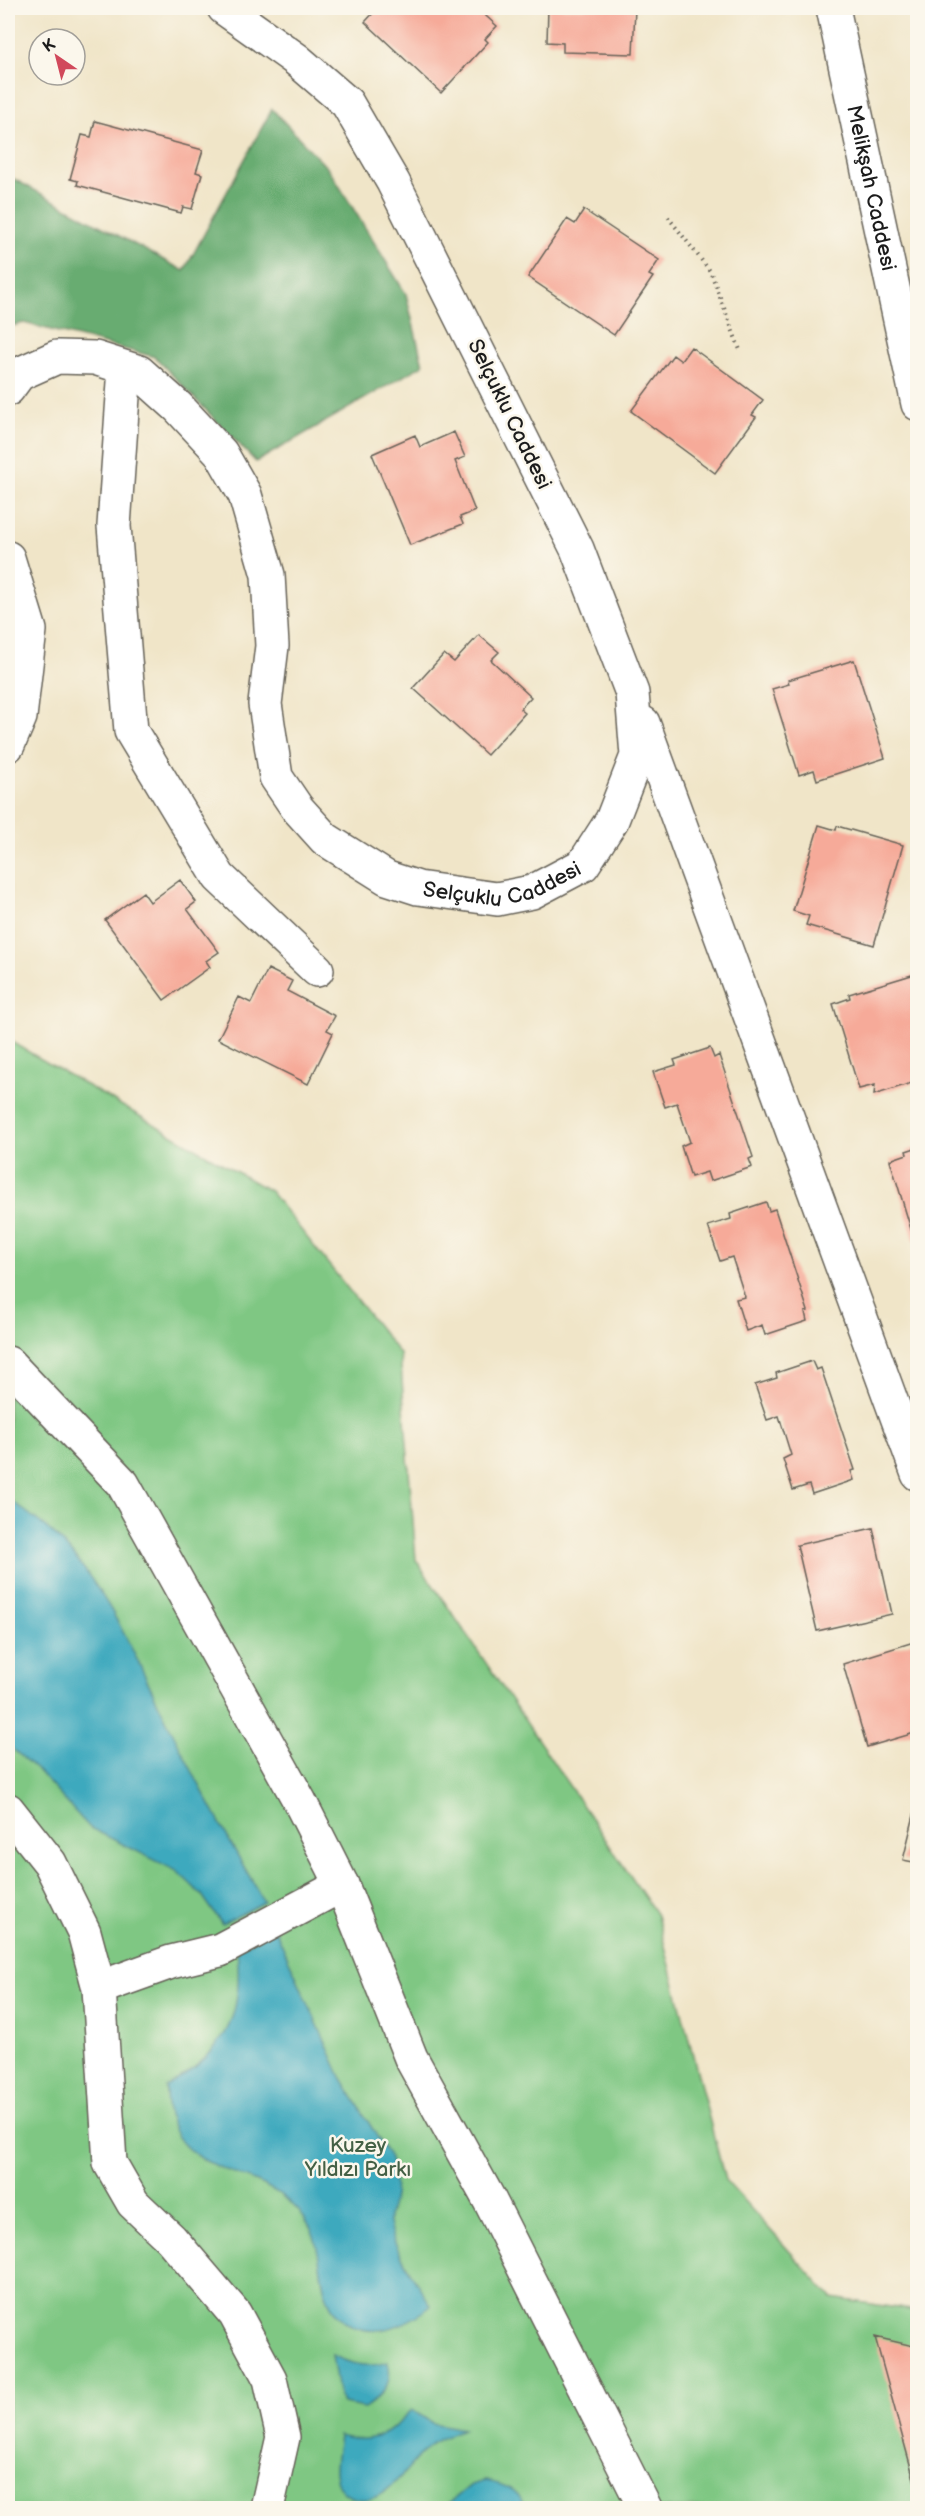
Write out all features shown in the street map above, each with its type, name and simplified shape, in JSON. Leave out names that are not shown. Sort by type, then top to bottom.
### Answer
[{"type":"street","name":"Selçuklu Caddesi","points":[[8,389],[19,374],[57,357],[95,358],[139,372],[221,453],[245,495],[268,575],[272,645],[265,704],[276,777],[297,808],[325,839],[356,861],[387,878],[418,888],[497,899],[532,892],[583,865],[612,820],[637,756],[632,693],[577,549],[393,182],[347,103],[297,60],[224,8]]},
{"type":"street","name":"Melikşah Caddesi","points":[[833,8],[918,404]]},
{"type":"street","points":[[125,368],[114,526],[131,731],[219,877],[317,970]]},
{"type":"street","points":[[8,558],[30,630],[21,717],[8,745]]},
{"type":"street","points":[[632,693],[918,1474]]},
{"type":"street","points":[[8,1363],[123,1484],[299,1800],[342,1885],[411,2058],[490,2201],[645,2508]]},
{"type":"street","points":[[8,1810],[50,1863],[84,1932],[99,1988],[110,2163],[133,2204],[171,2239],[235,2314],[270,2379],[283,2437],[267,2508]]},
{"type":"street","points":[[99,1988],[171,1962],[220,1950],[342,1885]]},
{"type":"path","points":[[668,217],[710,272],[740,350]]},
{"type":"green space","points":[[272,109],[330,171],[406,294],[423,365],[256,462],[155,357],[24,323],[8,327],[8,179],[14,179],[184,271]]},
{"type":"green space","name":"Kuzey Yıldızı Parkı","points":[[8,1040],[270,1191],[400,1354],[416,1560],[657,1915],[725,2180],[832,2298],[917,2311],[917,2508],[8,2508]]},
{"type":"water","points":[[8,1498],[58,1538],[77,1560],[109,1606],[195,1776],[264,1902],[222,1924],[202,1895],[177,1871],[90,1828],[38,1771],[8,1745]]},
{"type":"water","points":[[275,1929],[341,2077],[389,2156],[395,2186],[389,2216],[391,2232],[407,2266],[431,2306],[393,2327],[382,2330],[361,2329],[339,2316],[326,2294],[312,2231],[295,2206],[273,2190],[201,2158],[183,2143],[170,2120],[166,2087],[187,2074],[203,2060],[217,2046],[227,2030],[237,1995],[237,1949]]},
{"type":"water","points":[[332,2355],[359,2364],[373,2365],[388,2362],[389,2377],[385,2389],[364,2408],[343,2404],[338,2392]]},
{"type":"water","points":[[412,2410],[432,2423],[463,2429],[433,2443],[396,2482],[374,2498],[362,2500],[342,2491],[335,2469],[339,2436],[351,2439],[372,2438],[388,2431]]},
{"type":"water","points":[[485,2481],[510,2489],[527,2508],[443,2508],[471,2485]]},
{"type":"building","points":[[378,8],[477,8],[497,26],[485,39],[488,42],[441,93],[365,22]]},
{"type":"building","points":[[548,8],[635,8],[633,54],[563,52],[563,43],[547,42]]},
{"type":"building","points":[[95,121],[203,150],[196,172],[202,174],[192,209],[183,207],[181,213],[77,185],[78,181],[70,179],[82,135],[91,137]]},
{"type":"building","points":[[584,210],[659,260],[649,275],[653,277],[614,335],[528,277],[567,219],[575,224]]},
{"type":"building","points":[[691,347],[763,400],[752,415],[756,417],[715,473],[631,411],[673,355],[681,361]]},
{"type":"building","points":[[454,432],[465,457],[455,461],[475,511],[460,517],[463,524],[410,545],[372,454],[415,435],[420,447]]},
{"type":"building","points":[[479,635],[499,652],[491,660],[531,697],[520,709],[525,713],[487,755],[413,688],[444,654],[454,662]]},
{"type":"building","points":[[854,660],[885,758],[817,780],[814,770],[799,775],[772,689],[789,684],[788,680]]},
{"type":"building","points":[[819,825],[836,830],[837,826],[903,845],[874,945],[806,925],[809,916],[793,911]]},
{"type":"building","points":[[180,880],[196,902],[187,909],[219,952],[206,961],[210,967],[164,1000],[105,920],[143,892],[150,902]]},
{"type":"building","points":[[268,969],[292,981],[287,991],[335,1016],[327,1030],[333,1033],[308,1084],[218,1039],[239,997],[251,1003]]},
{"type":"building","points":[[915,974],[918,984],[918,1081],[874,1095],[875,1085],[859,1089],[833,1004],[850,998],[849,994]]},
{"type":"building","points":[[710,1048],[714,1058],[719,1055],[753,1157],[749,1159],[752,1167],[710,1181],[707,1172],[691,1177],[681,1146],[690,1142],[677,1103],[665,1107],[653,1072],[676,1065],[674,1060]]},
{"type":"building","points":[[918,1147],[918,1248],[917,1249],[890,1160]]},
{"type":"building","points":[[766,1202],[769,1211],[775,1209],[808,1311],[805,1312],[807,1321],[765,1335],[762,1325],[746,1331],[736,1299],[745,1297],[732,1257],[720,1261],[708,1226],[731,1219],[730,1214]]},
{"type":"building","points":[[812,1361],[816,1370],[821,1368],[855,1470],[851,1471],[854,1480],[812,1494],[809,1485],[793,1490],[783,1459],[791,1455],[779,1416],[767,1420],[755,1385],[777,1378],[776,1373]]},
{"type":"building","points":[[873,1528],[892,1614],[817,1631],[797,1545]]},
{"type":"building","points":[[917,1641],[918,1732],[867,1747],[843,1664]]},
{"type":"building","points":[[918,1799],[918,1863],[903,1860]]},
{"type":"building","points":[[875,2337],[918,2347],[918,2490],[917,2490]]}]
